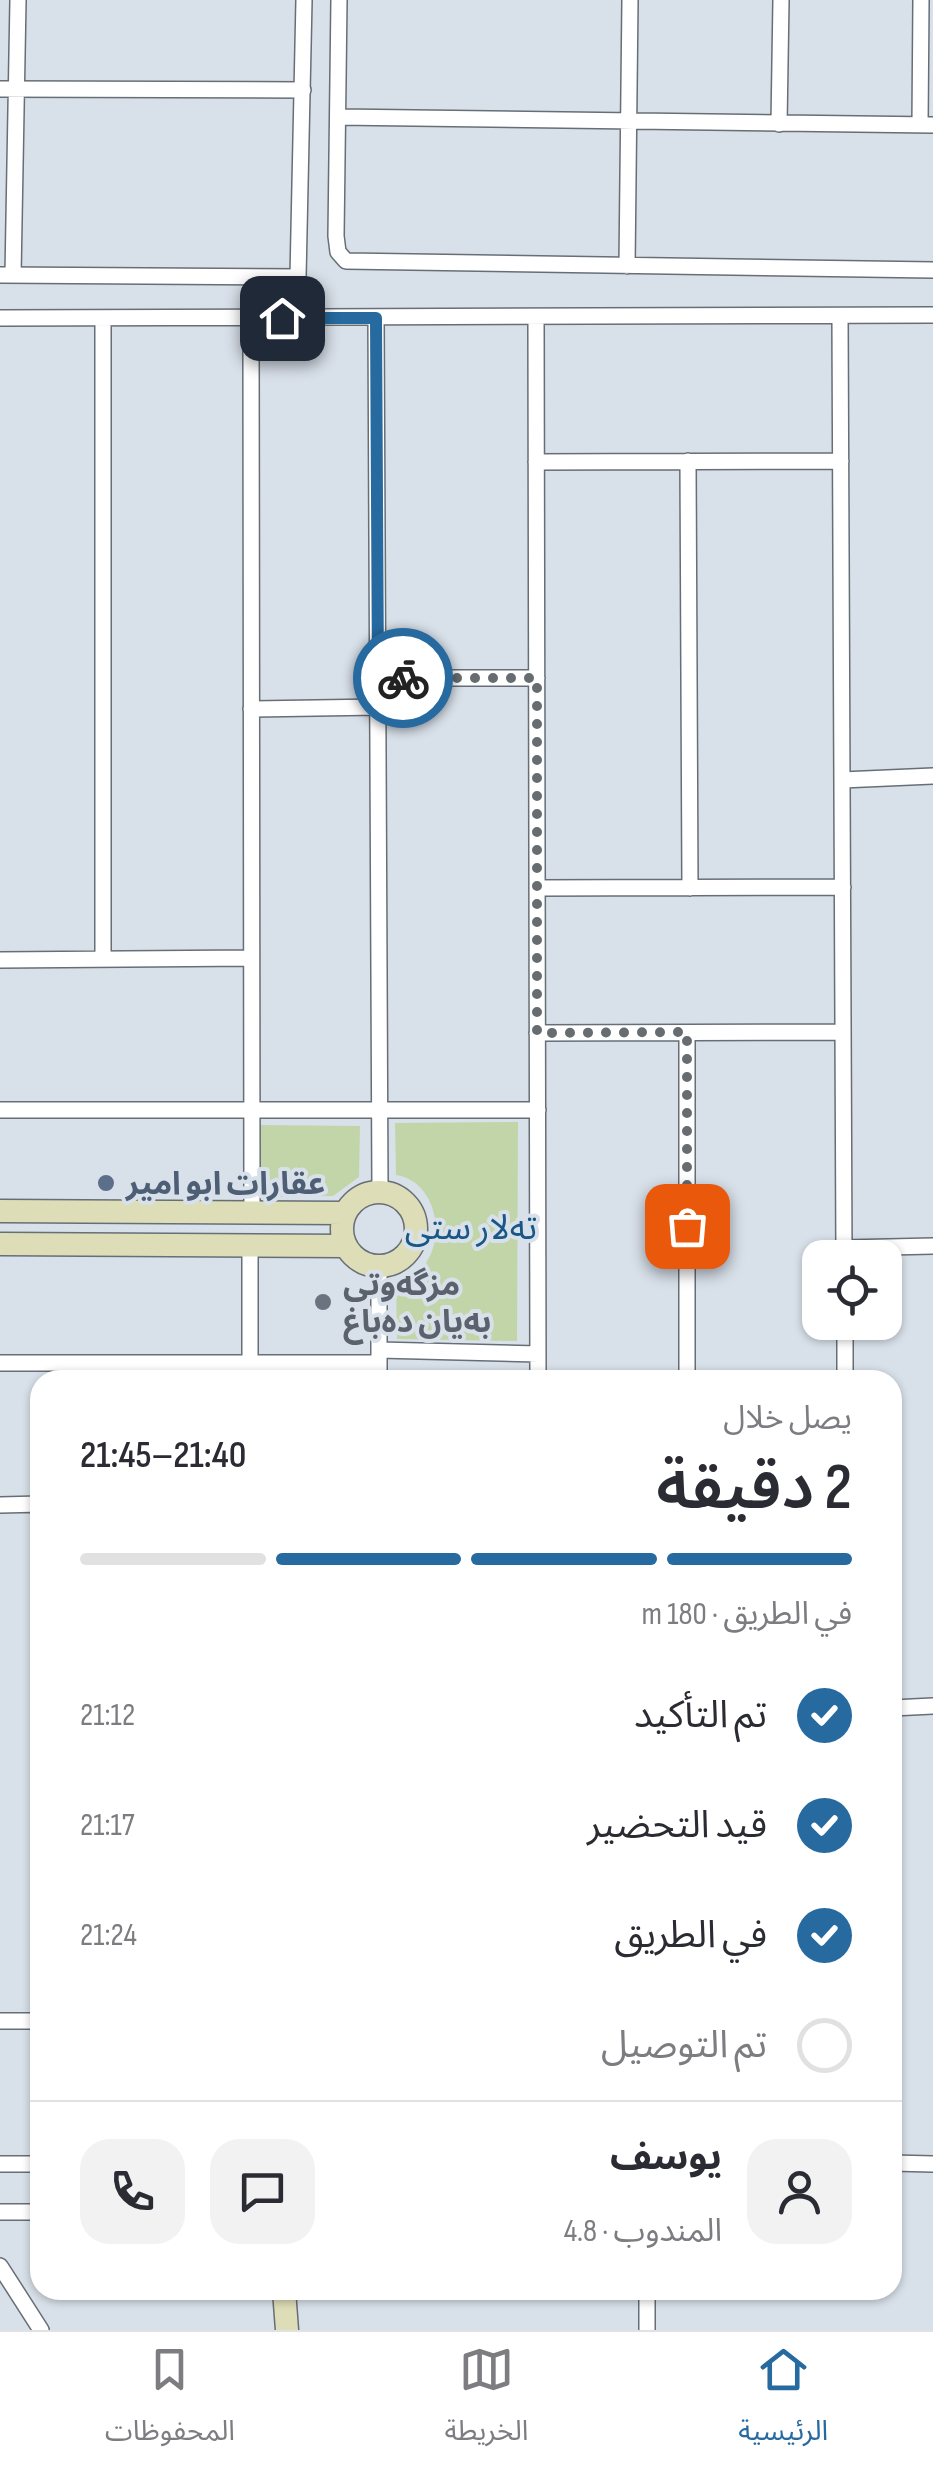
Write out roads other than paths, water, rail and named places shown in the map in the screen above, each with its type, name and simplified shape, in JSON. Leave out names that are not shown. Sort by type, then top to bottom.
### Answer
[{"type":"street","points":[[18,0],[9,89],[6,275],[298,276],[304,0]]},
{"type":"street","points":[[339,0],[336,236],[338,252],[346,260],[933,270]]},
{"type":"street","points":[[627,266],[630,0]]},
{"type":"street","points":[[779,124],[781,0]]},
{"type":"street","points":[[338,117],[926,125],[921,0]]},
{"type":"street","points":[[9,89],[303,90]]},
{"type":"street","points":[[840,316],[844,1240]]},
{"type":"street","points":[[0,318],[933,316]]},
{"type":"street","points":[[536,317],[538,1370]]},
{"type":"street","points":[[103,318],[103,959]]},
{"type":"street","points":[[250,318],[252,1212]]},
{"type":"street","points":[[376,318],[380,1192]]},
{"type":"street","points":[[536,462],[841,460]]},
{"type":"street","points":[[688,461],[690,888]]},
{"type":"street","points":[[378,678],[537,678]]},
{"type":"street","points":[[251,709],[378,707]]},
{"type":"street","points":[[842,780],[933,776]]},
{"type":"street","points":[[537,888],[842,887]]},
{"type":"street","points":[[0,960],[251,958]]},
{"type":"street","points":[[687,1032],[687,1370]]},
{"type":"street","points":[[537,1033],[844,1032]]},
{"type":"street","points":[[0,1110],[538,1110]]},
{"type":"street","points":[[380,1192],[397,1195],[406,1203],[416,1225],[411,1249],[402,1258],[379,1267],[356,1258],[346,1246],[342,1225],[345,1213],[361,1196],[380,1192]]},
{"type":"street","points":[[0,1212],[345,1213]]},
{"type":"street","points":[[0,1244],[346,1246]]},
{"type":"street","points":[[250,1245],[250,1370]]},
{"type":"street","points":[[902,1248],[933,1246]]},
{"type":"street","points":[[379,1267],[379,1364]]},
{"type":"street","points":[[844,1340],[845,1370]]},
{"type":"street","points":[[282,1370],[538,1354]]},
{"type":"street","points":[[0,1363],[194,1370]]},
{"type":"street","points":[[0,1504],[30,1504]]},
{"type":"street","points":[[902,1708],[933,1706]]},
{"type":"street","points":[[0,2021],[30,2021]]},
{"type":"street","points":[[902,2163],[933,2164]]},
{"type":"street","points":[[0,2164],[30,2164]]},
{"type":"street","points":[[0,2212],[30,2212]]},
{"type":"street","points":[[0,2266],[41,2330]]},
{"type":"street","points":[[284,2300],[286,2330]]},
{"type":"street","points":[[647,2300],[647,2330]]},
{"type":"place","name":"عقارات ابو امير","points":[[106,1183]]},
{"type":"place","name":"مزگەوتی بەیان دەباغ","points":[[323,1302]]},
{"type":"district","name":"ته‌لار ستی","points":[[471,1227]]}]
